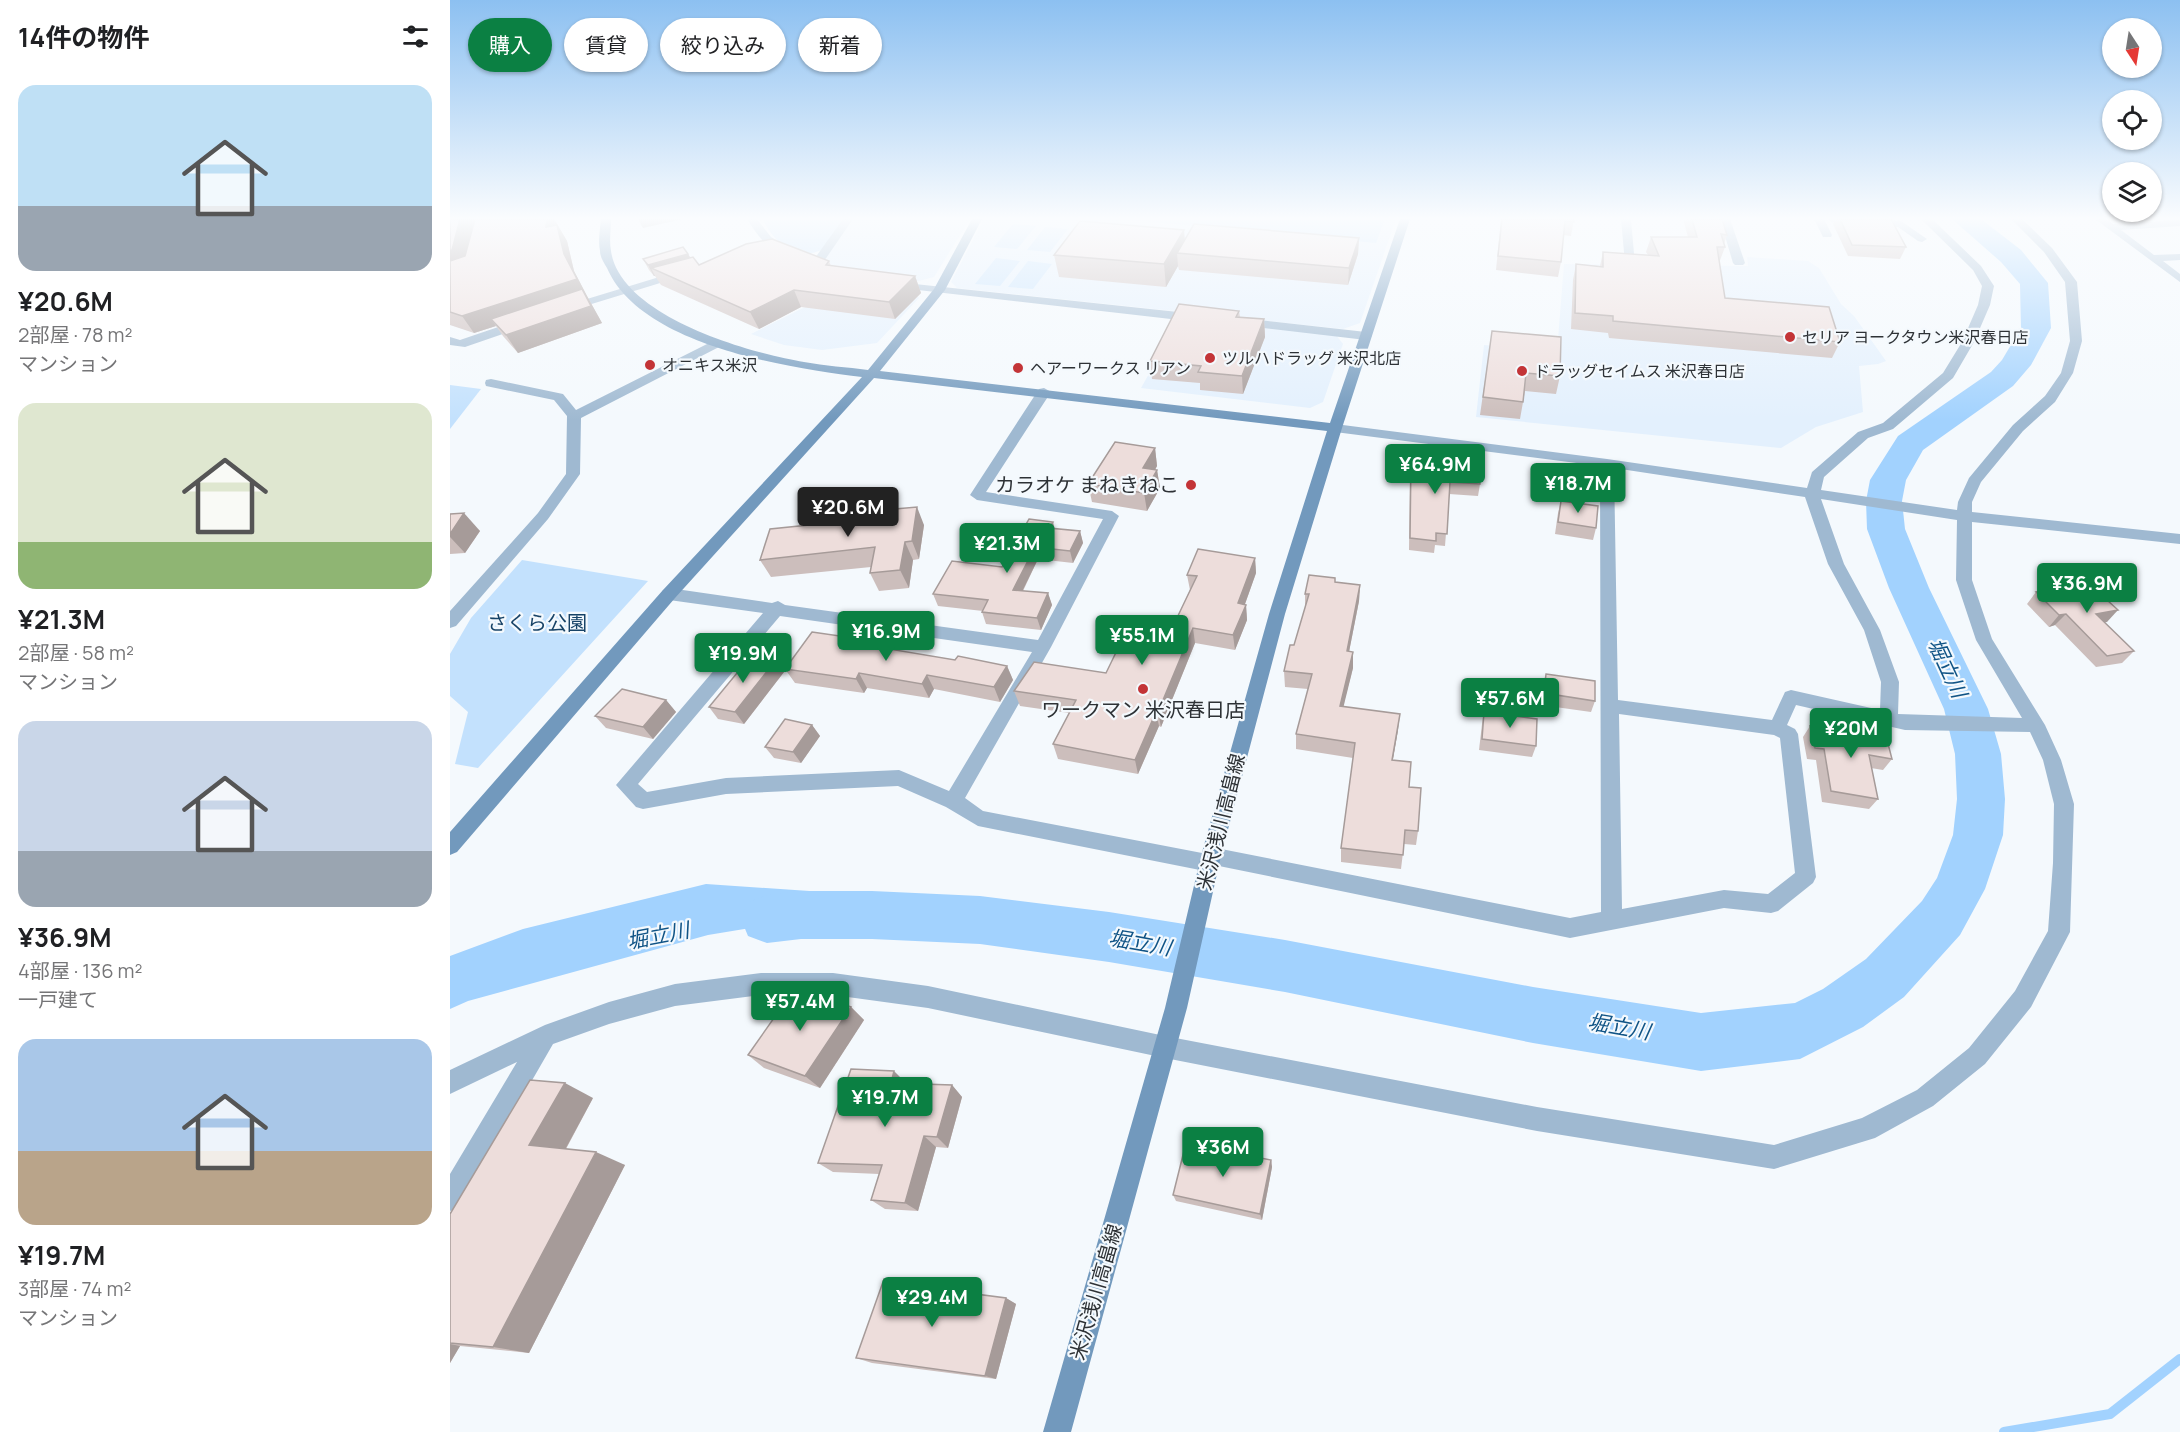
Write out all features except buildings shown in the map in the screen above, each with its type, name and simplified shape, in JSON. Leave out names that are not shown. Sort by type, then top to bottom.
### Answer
[{"type":"street","points":[[621,286],[623,290],[670,323],[715,344],[804,366],[1044,392],[1335,428],[1607,464],[1965,516],[2180,539]]},
{"type":"street","points":[[558,311],[638,286]]},
{"type":"street","points":[[907,286],[1366,336]]},
{"type":"street","points":[[450,846],[669,594],[871,374],[941,286]]},
{"type":"street","name":"米沢浅川高畠線","points":[[1057,1432],[1176,1008],[1210,859],[1277,614],[1335,428],[1383,286]]},
{"type":"street","points":[[1897,720],[1890,682],[1872,630],[1836,564],[1812,495],[1817,475],[1863,435],[1888,426],[1948,375],[1968,342],[1984,305],[1988,286]]},
{"type":"street","points":[[450,1082],[545,1036],[609,1013],[675,995],[761,984],[833,984],[928,997],[1165,1047],[1538,1119],[1774,1157],[1866,1130],[1925,1098],[1977,1056],[2023,999],[2059,932],[2064,804],[2052,760],[2036,725],[1984,640],[1964,580],[1965,502],[1974,482],[2018,428],[2050,399],[2067,373],[2076,341],[2071,286]]},
{"type":"street","points":[[450,341],[461,344],[537,318]]},
{"type":"street","points":[[574,416],[715,344]]},
{"type":"street","points":[[450,622],[543,516],[573,474],[574,416],[558,398],[491,383]]},
{"type":"street","points":[[953,801],[1043,647],[1112,516],[977,495],[1044,392]]},
{"type":"street","points":[[1607,464],[1612,919]]},
{"type":"street","points":[[669,594],[1043,647]]},
{"type":"street","points":[[778,608],[626,785],[643,801],[726,786],[899,778],[953,801],[978,818],[1210,859],[1570,928],[1724,899],[1771,904],[1806,878],[1789,734],[1777,728],[1609,706]]},
{"type":"street","points":[[1777,728],[1791,697],[1897,720],[2036,725]]},
{"type":"street","points":[[450,1198],[545,1036]]},
{"type":"shaded area","points":[[847,286],[877,286],[912,290],[919,298],[877,343],[822,350],[784,345],[751,334]]},
{"type":"shaded area","points":[[955,286],[1373,286],[1360,323],[1343,329],[957,288]]},
{"type":"shaded area","points":[[1562,286],[1830,286],[1841,304],[1854,316],[1886,361],[1859,366],[1863,412],[1816,427],[1781,448],[1476,417],[1484,345],[1557,352]]},
{"type":"shaded area","name":"ツルハドラッグ 米沢北店","points":[[1180,319],[1336,335],[1343,344],[1323,402],[1310,408],[1141,388]]},
{"type":"green space","points":[[1009,286],[1035,286],[1033,289]]},
{"type":"green space","points":[[450,385],[481,389],[450,429]]},
{"type":"green space","name":"さくら公園","points":[[522,560],[648,581],[478,768],[455,764],[468,712],[450,696],[450,654],[471,618]]},
{"type":"water","points":[[706,884],[926,899],[708,935],[468,1001],[450,1009],[450,956],[523,929]]},
{"type":"waterway","name":"堀立川","points":[[767,919],[801,915],[872,915],[980,920],[1109,937],[1285,966],[1533,1015],[1701,1042],[1800,1031],[1843,1008],[1885,978],[1941,918],[1959,889],[1978,835],[1981,799],[1978,754],[1966,709],[1909,588],[1886,529],[1884,501],[1888,480],[1910,443],[2002,379],[2015,365],[2036,328],[2034,286]]},
{"type":"waterway","points":[[2004,1432],[2110,1414],[2180,1359]]},
{"type":"place","name":"セリア ヨークタウン米沢春日店","points":[[1790,337]]},
{"type":"place","name":"ツルハドラッグ 米沢北店","points":[[1210,358]]},
{"type":"place","name":"オニキス米沢","points":[[650,365]]},
{"type":"place","name":"ヘアーワークス リアン","points":[[1018,368]]},
{"type":"place","name":"ドラッグセイムス 米沢春日店","points":[[1522,371]]},
{"type":"place","name":"カラオケ まねきねこ","points":[[1191,485]]},
{"type":"place","name":"ワークマン 米沢春日店","points":[[1143,689]]}]
